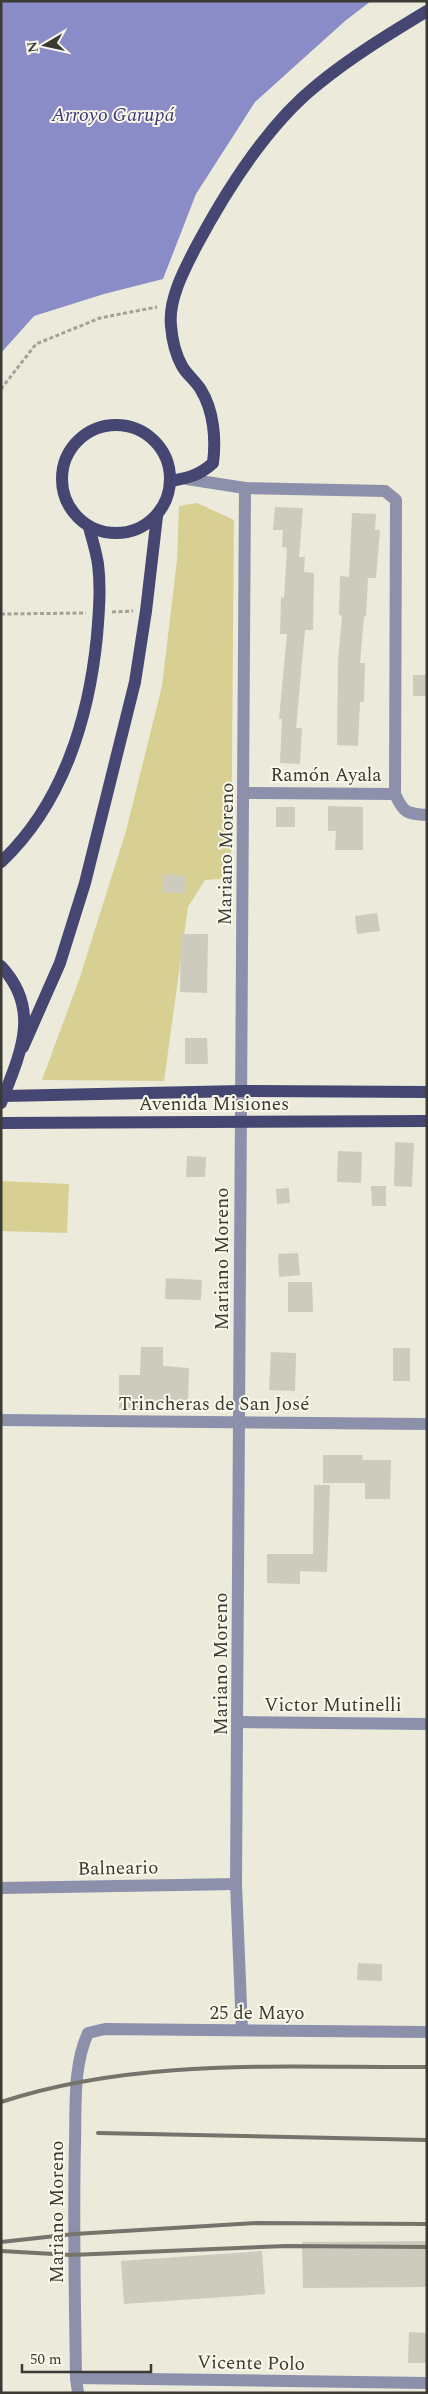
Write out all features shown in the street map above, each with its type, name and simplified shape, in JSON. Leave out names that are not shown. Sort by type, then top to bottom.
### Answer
[{"type":"main road","points":[[171,481],[187,479],[203,472],[213,463],[215,449],[210,411],[201,390],[182,366],[175,348],[171,325],[171,304],[190,259],[214,214],[249,161],[283,117],[316,86],[380,39],[427,11]]},
{"type":"main road","points":[[115,424],[133,427],[148,435],[161,448],[169,464],[171,481],[167,500],[157,516],[143,527],[125,533],[107,533],[89,527],[76,515],[66,500],[62,483],[64,465],[70,449],[83,436],[98,427],[115,424]]},
{"type":"main road","points":[[3,1100],[23,1047],[60,963],[85,883],[135,682],[146,611],[157,516]]},
{"type":"main road","points":[[1,862],[33,826],[54,794],[80,729],[93,677],[99,613],[98,564],[89,527]]},
{"type":"main road","points":[[1,966],[11,976],[22,996],[24,1018],[23,1047]]},
{"type":"main road","name":"Avenida Misiones","points":[[3,1100],[241,1090],[427,1092]]},
{"type":"main road","name":"Avenida Misiones","points":[[1,1123],[241,1120],[427,1121]]},
{"type":"street","points":[[187,479],[245,488],[385,491],[396,500],[395,794]]},
{"type":"street","name":"Mariano Moreno","points":[[242,2030],[236,1884],[239,1722],[245,488]]},
{"type":"street","name":"Ramón Ayala","points":[[244,792],[395,794],[401,808],[412,815],[427,815]]},
{"type":"street","name":"Trincheras de San José","points":[[1,1420],[427,1424]]},
{"type":"street","name":"Victor Mutinelli","points":[[239,1722],[427,1724]]},
{"type":"street","name":"Balneario","points":[[1,1888],[236,1884]]},
{"type":"street","name":"25 de Mayo","points":[[88,2033],[105,2030],[427,2032]]},
{"type":"street","name":"Mariano Moreno","points":[[78,2393],[76,2378],[73,2200],[77,2082],[80,2051],[88,2033]]},
{"type":"street","name":"Vicente Polo","points":[[76,2378],[427,2383]]},
{"type":"path","points":[[1,389],[36,344],[100,318],[171,304]]},
{"type":"path","points":[[1,614],[146,611]]},
{"type":"shaded area","points":[[197,503],[234,520],[231,878],[205,880],[188,907],[164,1081],[42,1080],[80,977],[126,831],[162,686],[177,560],[179,506]]},
{"type":"shaded area","points":[[1,1181],[69,1184],[67,1233],[1,1231]]},
{"type":"water","name":"Arroyo Garupá","points":[[1,1],[371,1],[345,21],[255,102],[196,194],[163,279],[104,294],[34,316],[1,353]]},
{"type":"building","points":[[275,507],[303,508],[299,557],[305,557],[304,572],[314,573],[313,630],[305,630],[296,728],[302,728],[300,764],[280,763],[282,719],[279,719],[287,634],[280,634],[281,597],[284,598],[287,548],[282,547],[283,530],[273,530]]},
{"type":"building","points":[[352,513],[376,514],[375,530],[380,530],[376,578],[368,578],[366,616],[364,616],[360,663],[365,663],[364,702],[360,702],[358,746],[337,745],[338,661],[342,616],[339,615],[340,576],[349,577]]},
{"type":"building","points":[[413,675],[427,675],[427,696],[413,696]]},
{"type":"building","points":[[328,806],[363,807],[363,850],[335,850],[336,831],[328,831]]},
{"type":"building","points":[[276,807],[295,807],[295,827],[276,827]]},
{"type":"building","points":[[163,874],[186,876],[185,894],[162,892]]},
{"type":"building","points":[[377,913],[380,931],[357,934],[355,916]]},
{"type":"building","points":[[181,934],[208,934],[207,993],[180,992]]},
{"type":"building","points":[[185,1038],[207,1038],[208,1064],[185,1064]]},
{"type":"building","points":[[395,1142],[414,1143],[412,1187],[394,1186]]},
{"type":"building","points":[[338,1151],[362,1152],[361,1183],[337,1182]]},
{"type":"building","points":[[187,1156],[206,1157],[205,1177],[186,1177]]},
{"type":"building","points":[[371,1186],[386,1186],[386,1206],[372,1206]]},
{"type":"building","points":[[289,1188],[290,1203],[277,1204],[276,1189]]},
{"type":"building","points":[[298,1253],[300,1275],[279,1277],[278,1254]]},
{"type":"building","points":[[166,1278],[202,1280],[201,1300],[165,1299]]},
{"type":"building","points":[[288,1282],[312,1282],[313,1312],[288,1312]]},
{"type":"building","points":[[141,1347],[163,1347],[163,1366],[189,1368],[188,1400],[149,1401],[148,1408],[119,1409],[119,1375],[140,1375]]},
{"type":"building","points":[[393,1348],[410,1348],[410,1381],[393,1381]]},
{"type":"building","points":[[271,1352],[296,1353],[295,1391],[269,1390]]},
{"type":"building","points":[[323,1455],[363,1455],[362,1460],[391,1460],[390,1499],[365,1499],[365,1483],[323,1483]]},
{"type":"building","points":[[314,1485],[330,1485],[327,1572],[300,1571],[300,1584],[267,1583],[267,1554],[313,1554]]},
{"type":"building","points":[[358,1963],[382,1964],[382,1981],[357,1980]]},
{"type":"building","points":[[427,2241],[427,2287],[303,2288],[302,2242]]},
{"type":"building","points":[[262,2251],[265,2294],[124,2304],[121,2261]]},
{"type":"building","points":[[409,2332],[427,2333],[427,2363],[408,2363]]},
{"type":"railway","points":[[1,2102],[53,2088],[105,2078],[158,2071],[266,2067],[427,2067]]},
{"type":"railway","points":[[98,2133],[427,2140]]},
{"type":"railway","points":[[1,2242],[74,2234],[258,2223],[427,2224]]},
{"type":"railway","points":[[1,2251],[71,2255],[286,2246],[427,2247]]}]
